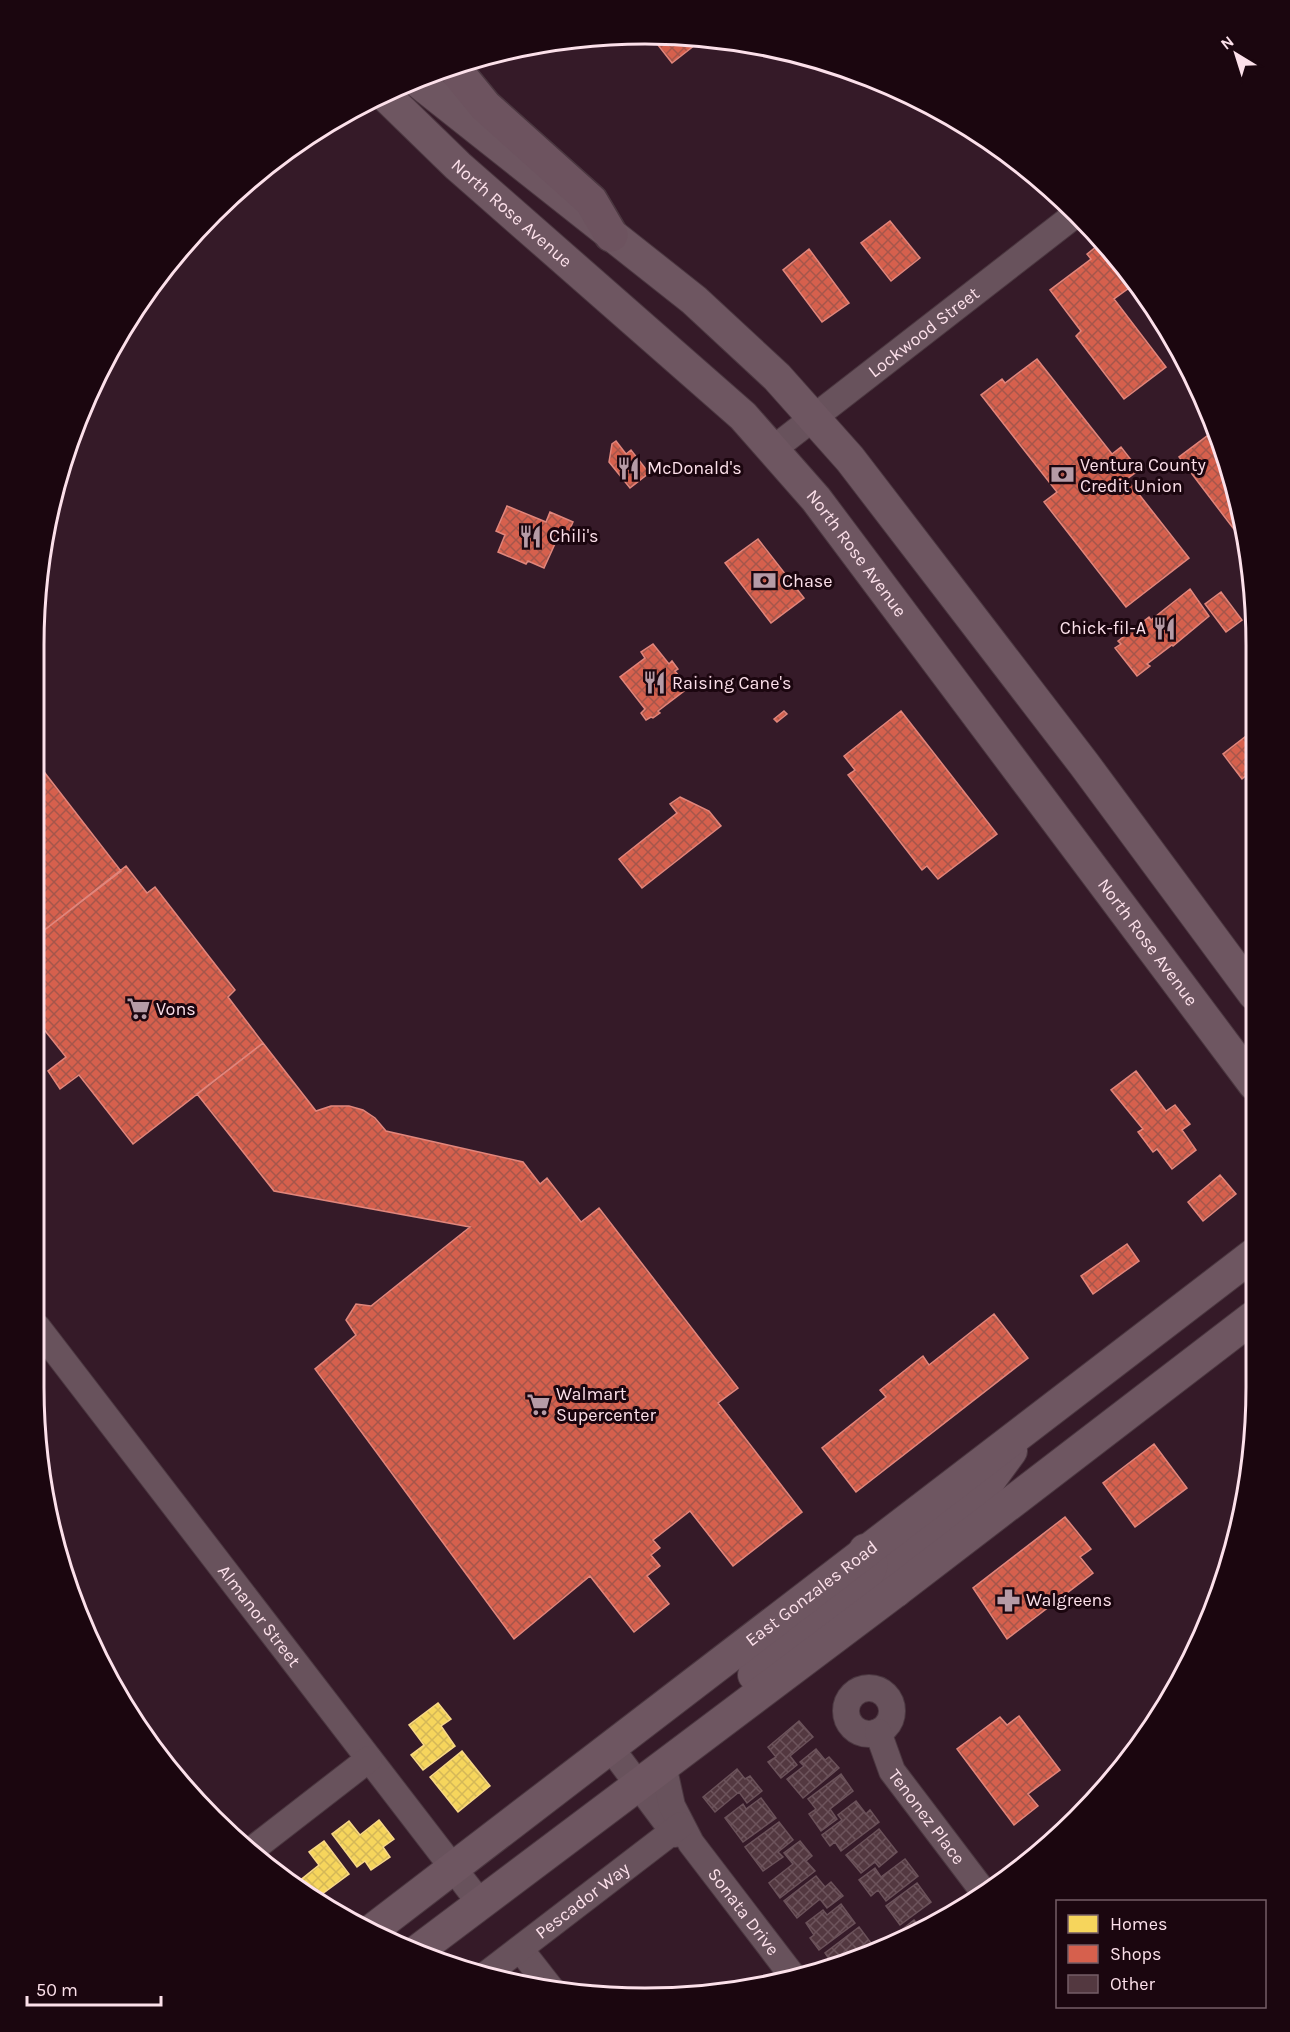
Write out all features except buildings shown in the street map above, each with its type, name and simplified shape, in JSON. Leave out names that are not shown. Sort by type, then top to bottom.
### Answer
[{"type":"highway","points":[[458,73],[485,106],[591,201],[611,235]]},
{"type":"main road","points":[[423,86],[694,300],[777,377],[814,416],[850,459],[1070,745],[1246,983]]},
{"type":"main road","name":"North Rose Avenue","points":[[391,100],[476,182],[743,416],[816,499],[1246,1073]]},
{"type":"main road","name":"East Gonzales Road","points":[[378,1925],[1246,1260]]},
{"type":"main road","points":[[424,1946],[896,1591],[1246,1323]]},
{"type":"main road","points":[[896,1591],[888,1578],[891,1567],[981,1492],[1026,1427]]},
{"type":"main road","points":[[736,1710],[754,1674],[790,1641],[848,1597],[865,1578],[871,1568],[871,1560],[865,1550]]},
{"type":"street","name":"Lockwood Street","points":[[772,450],[1069,219]]},
{"type":"street","name":"Almanor Street","points":[[44,1336],[480,1903]]},
{"type":"street","name":"Tenonez Place","points":[[878,1732],[892,1771],[980,1887]]},
{"type":"street","name":"Sonata Drive","points":[[610,1747],[637,1785],[681,1833],[789,1971]]},
{"type":"street","points":[[257,1846],[369,1759]]},
{"type":"street","name":"Sonata Drive","points":[[663,1765],[681,1833]]},
{"type":"street","name":"Pescador Way","points":[[493,1969],[681,1833]]},
{"type":"street","points":[[520,1949],[544,1979]]},
{"type":"place","name":"McDonald's","points":[[629,468]]},
{"type":"place","name":"Ventura County Credit Union","points":[[1062,475]]},
{"type":"place","name":"Chili's","points":[[531,536]]},
{"type":"place","name":"Chase","points":[[764,581]]},
{"type":"place","name":"Chick-fil-A","points":[[1164,628]]},
{"type":"place","name":"Raising Cane's","points":[[654,683]]},
{"type":"place","name":"Vons","points":[[138,1009]]},
{"type":"place","name":"Walmart Supercenter","points":[[538,1404]]},
{"type":"place","name":"Walgreens","points":[[1008,1600]]}]
